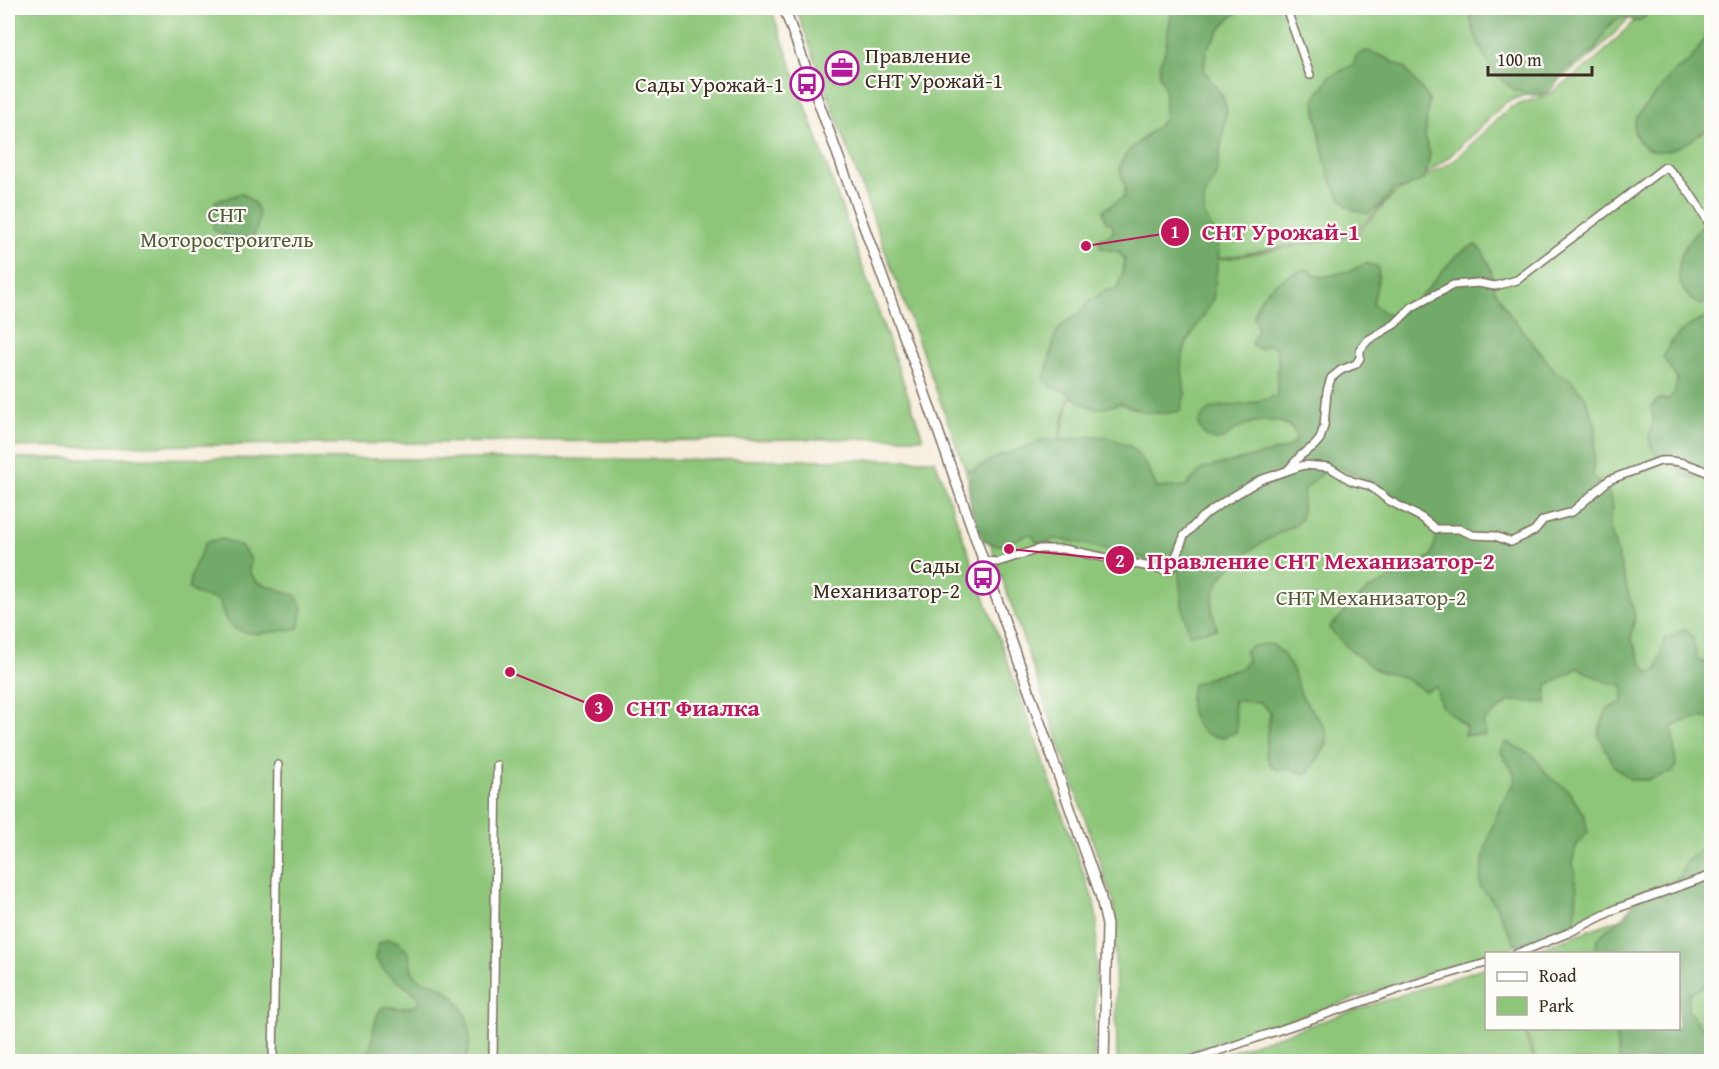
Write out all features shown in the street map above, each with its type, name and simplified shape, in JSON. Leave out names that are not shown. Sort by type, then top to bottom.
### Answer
[{"type":"street","points":[[784,8],[922,385],[1105,910],[1107,953],[1104,1062]]},
{"type":"street","points":[[1286,8],[1310,75]]},
{"type":"street","points":[[1288,470],[1320,439],[1331,378],[1341,370],[1356,364],[1363,345],[1395,324],[1412,307],[1454,285],[1478,283],[1495,285],[1517,280],[1665,167],[1671,171],[1702,212],[1712,230]]},
{"type":"street","points":[[983,561],[998,562],[1039,549],[1064,549],[1169,571],[1184,536],[1202,517],[1243,489],[1269,475],[1304,465],[1329,467],[1352,481],[1370,486],[1388,500],[1422,518],[1436,529],[1459,529],[1480,537],[1495,536],[1511,543],[1534,531],[1543,520],[1572,512],[1609,480],[1660,461],[1668,460],[1692,465],[1712,475]]},
{"type":"street","points":[[273,1062],[278,765]]},
{"type":"street","points":[[493,1062],[497,765]]},
{"type":"street","points":[[1521,952],[1569,933],[1618,908],[1712,875]]},
{"type":"street","points":[[1186,1062],[1414,984],[1485,963]]},
{"type":"green space","name":"СНТ Моторостроитель","points":[[8,8],[771,8],[923,438],[8,447]]},
{"type":"green space","name":"СНТ Механизатор-2","points":[[796,8],[1639,8],[1592,56],[1548,87],[1506,102],[1449,157],[1415,182],[1454,161],[1509,108],[1551,93],[1595,61],[1647,8],[1711,8],[1711,866],[1591,914],[1567,928],[1541,938],[1493,952],[1485,952],[1485,954],[1321,1010],[1162,1061],[1117,1061],[1114,903],[966,473],[1059,444],[1069,400],[1100,384],[1192,260],[1224,259],[1356,235],[1395,193],[1409,186],[1394,193],[1354,233],[1223,258],[1191,259],[1099,382],[1068,399],[1058,442],[966,471]]},
{"type":"green space","points":[[1172,8],[1241,8],[1225,23],[1206,50],[1204,71],[1222,95],[1227,110],[1214,181],[1204,196],[1204,214],[1213,230],[1219,250],[1213,300],[1186,344],[1181,362],[1185,394],[1180,411],[1150,413],[1120,403],[1105,408],[1095,408],[1085,405],[1069,393],[1053,388],[1044,380],[1056,333],[1065,322],[1078,315],[1091,300],[1104,291],[1117,289],[1122,275],[1125,260],[1119,252],[1100,248],[1100,239],[1108,237],[1114,230],[1111,223],[1106,222],[1103,210],[1124,197],[1125,184],[1120,169],[1125,156],[1165,119],[1165,90],[1159,75]]},
{"type":"green space","points":[[1471,8],[1647,8],[1646,16],[1639,22],[1623,18],[1613,22],[1592,52],[1562,73],[1551,90],[1535,95],[1526,94],[1508,85],[1500,79],[1488,63],[1474,32]]},
{"type":"green space","points":[[1711,20],[1711,126],[1678,147],[1660,151],[1649,149],[1636,136],[1635,122],[1672,73],[1694,55],[1703,41]]},
{"type":"green space","points":[[1367,51],[1405,68],[1429,99],[1425,138],[1430,154],[1425,179],[1404,188],[1394,189],[1380,205],[1367,214],[1349,207],[1333,185],[1324,157],[1314,100],[1330,76],[1353,65],[1357,55]]},
{"type":"green space","points":[[241,193],[256,205],[259,219],[256,233],[241,243],[214,230],[211,216],[216,200]]},
{"type":"green space","points":[[1711,221],[1711,298],[1702,305],[1690,297],[1682,287],[1679,275],[1680,263],[1690,238]]},
{"type":"green space","points":[[1476,245],[1483,252],[1491,269],[1495,290],[1511,316],[1555,371],[1570,379],[1585,397],[1596,425],[1593,476],[1607,488],[1613,507],[1609,524],[1635,617],[1631,637],[1641,662],[1648,672],[1657,671],[1664,639],[1685,628],[1692,636],[1697,659],[1711,667],[1711,719],[1691,719],[1672,727],[1676,765],[1673,772],[1647,780],[1631,780],[1614,766],[1598,733],[1607,709],[1623,702],[1623,685],[1606,682],[1578,668],[1547,685],[1546,703],[1510,701],[1483,722],[1486,735],[1464,735],[1466,727],[1441,705],[1436,687],[1425,691],[1403,677],[1377,671],[1346,646],[1329,628],[1366,591],[1431,557],[1438,533],[1428,518],[1378,486],[1340,467],[1324,472],[1304,490],[1301,519],[1295,525],[1242,556],[1221,578],[1212,606],[1217,629],[1189,634],[1182,604],[1178,566],[1072,541],[1054,539],[1048,543],[1037,542],[1031,534],[1004,545],[992,544],[983,540],[971,508],[968,483],[977,467],[1044,440],[1107,437],[1132,447],[1148,468],[1157,488],[1186,486],[1202,469],[1285,449],[1293,444],[1297,436],[1292,429],[1279,422],[1253,422],[1218,440],[1207,437],[1198,424],[1202,416],[1213,408],[1248,404],[1277,396],[1278,354],[1275,346],[1267,345],[1259,349],[1251,344],[1257,330],[1254,316],[1256,307],[1266,292],[1288,276],[1305,269],[1322,277],[1350,271],[1367,263],[1378,267],[1378,281],[1373,304],[1386,314],[1396,316],[1422,295],[1453,259]]},
{"type":"green space","points":[[1711,317],[1711,474],[1692,478],[1682,475],[1677,466],[1660,457],[1652,449],[1649,437],[1653,419],[1651,407],[1659,399],[1669,399],[1675,392],[1677,379],[1663,357],[1666,349],[1676,336],[1689,326]]},
{"type":"green space","points":[[8,458],[935,460],[1094,902],[1097,920],[1094,1061],[8,1062]]},
{"type":"green space","points":[[222,539],[241,546],[251,560],[249,571],[257,582],[295,595],[303,608],[299,628],[262,633],[243,632],[235,629],[226,621],[219,600],[201,596],[189,589],[192,572],[206,542]]},
{"type":"green space","points":[[1273,645],[1283,654],[1292,668],[1302,697],[1326,729],[1327,744],[1309,772],[1303,774],[1290,768],[1277,770],[1271,765],[1266,752],[1270,712],[1260,702],[1234,701],[1236,732],[1225,737],[1213,736],[1198,727],[1191,711],[1193,684],[1239,669],[1247,661],[1245,651],[1251,646]]},
{"type":"green space","points":[[1506,742],[1533,755],[1549,777],[1568,790],[1584,815],[1588,832],[1576,846],[1573,861],[1577,890],[1575,922],[1554,935],[1522,944],[1515,943],[1492,900],[1480,888],[1483,860],[1490,832],[1508,792],[1516,781],[1513,771],[1500,751]]},
{"type":"green space","points":[[1703,849],[1711,862],[1707,894],[1712,912],[1711,981],[1706,986],[1689,993],[1688,1010],[1698,1024],[1711,1031],[1711,1061],[1619,1061],[1615,1030],[1680,1030],[1680,952],[1596,952],[1597,941],[1625,914],[1639,892],[1668,887],[1680,876],[1686,861]]},
{"type":"green space","points":[[1711,881],[1711,1061],[1536,1061],[1525,1030],[1680,1030],[1680,952],[1530,952],[1657,908]]},
{"type":"green space","points":[[387,939],[399,942],[405,949],[410,957],[411,968],[415,976],[449,993],[462,1009],[467,1019],[470,1039],[465,1061],[363,1061],[370,1048],[378,1013],[382,1007],[404,1008],[417,1005],[420,997],[386,973],[375,958],[378,944]]},
{"type":"green space","points":[[1485,967],[1485,1030],[1523,1030],[1534,1061],[1202,1061]]},
{"type":"place","name":"Правление СНТ Урожай-1","points":[[842,68]]},
{"type":"place","name":"Сады Урожай-1","points":[[807,84]]},
{"type":"place","name":"СНТ Урожай-1","points":[[1086,246]]},
{"type":"place","name":"Правление СНТ Механизатор-2","points":[[1009,549]]},
{"type":"place","name":"Сады Механизатор-2","points":[[983,578]]},
{"type":"place","name":"СНТ Фиалка","points":[[510,672]]}]
